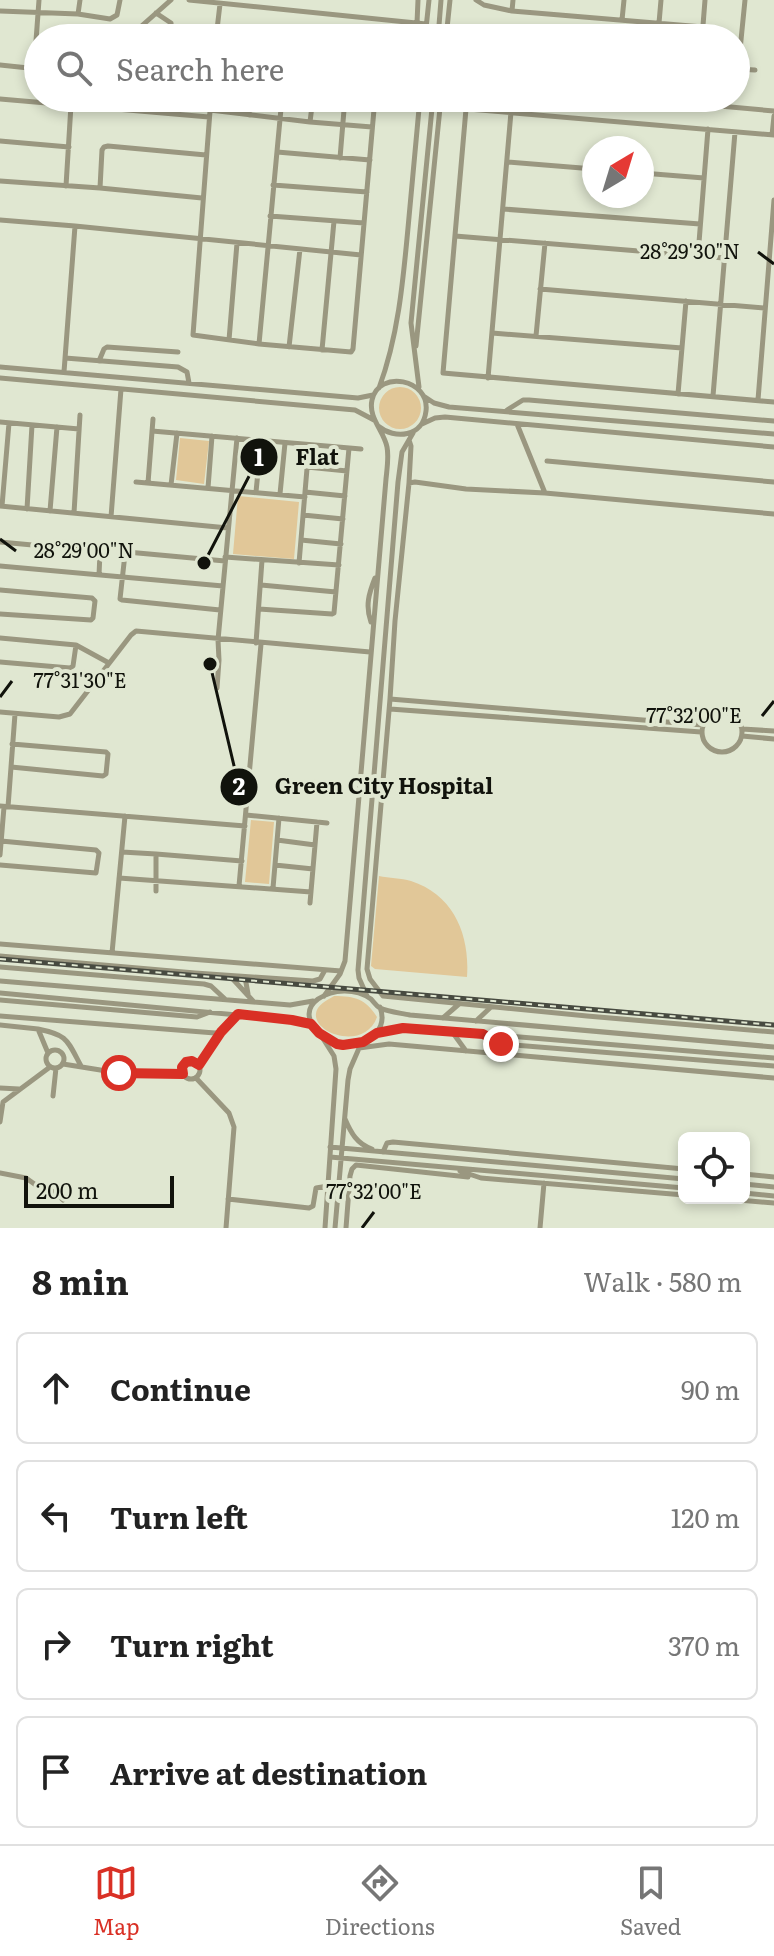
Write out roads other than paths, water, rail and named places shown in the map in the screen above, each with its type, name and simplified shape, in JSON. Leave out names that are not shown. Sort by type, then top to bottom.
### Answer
[{"type":"street","points":[[38,24],[39,0]]},
{"type":"street","points":[[78,14],[80,0]]},
{"type":"street","points":[[0,11],[78,14],[110,19],[117,15],[120,0]]},
{"type":"street","points":[[144,24],[171,0]]},
{"type":"street","points":[[189,0],[426,24],[429,0]]},
{"type":"street","points":[[289,9],[290,0]]},
{"type":"street","points":[[417,23],[418,0]]},
{"type":"street","points":[[439,24],[441,0]]},
{"type":"street","points":[[448,24],[450,0]]},
{"type":"street","points":[[476,0],[484,5],[512,11],[670,24]]},
{"type":"street","points":[[512,11],[513,0]]},
{"type":"street","points":[[622,20],[624,0]]},
{"type":"street","points":[[659,23],[661,0]]},
{"type":"street","points":[[703,24],[705,0]]},
{"type":"street","points":[[742,24],[745,0]]},
{"type":"street","points":[[218,24],[220,4]]},
{"type":"street","points":[[156,13],[171,24]]},
{"type":"street","points":[[440,19],[448,20]]},
{"type":"street","points":[[0,65],[24,67]]},
{"type":"street","points":[[750,70],[755,70]]},
{"type":"street","points":[[0,99],[24,101]]},
{"type":"street","points":[[488,378],[511,112],[773,135],[774,114],[750,110]]},
{"type":"street","points":[[66,186],[71,112]]},
{"type":"street","points":[[189,112],[372,127]]},
{"type":"street","points":[[259,344],[281,112]]},
{"type":"street","points":[[310,122],[311,112]]},
{"type":"street","points":[[340,158],[344,112]]},
{"type":"street","points":[[210,113],[193,333],[259,344],[353,351],[374,112]]},
{"type":"street","points":[[324,996],[345,961],[388,450],[372,415],[372,402],[385,373],[403,283],[419,112]]},
{"type":"street","points":[[422,424],[426,410],[420,390],[411,323],[431,112]]},
{"type":"street","points":[[415,358],[439,112]]},
{"type":"street","points":[[466,112],[443,374],[774,402]]},
{"type":"street","points":[[698,255],[708,129]]},
{"type":"street","points":[[713,396],[735,132]]},
{"type":"street","points":[[0,141],[69,147]]},
{"type":"street","points":[[100,188],[104,147],[206,155]]},
{"type":"street","points":[[277,152],[370,160]]},
{"type":"street","points":[[507,162],[582,168]]},
{"type":"street","points":[[654,174],[704,178]]},
{"type":"street","points":[[0,181],[202,198]]},
{"type":"street","points":[[273,185],[367,192]]},
{"type":"street","points":[[758,400],[774,200]]},
{"type":"street","points":[[503,209],[700,224]]},
{"type":"street","points":[[270,216],[364,223]]},
{"type":"street","points":[[0,220],[362,255]]},
{"type":"street","points":[[322,350],[334,221]]},
{"type":"street","points":[[64,372],[75,226]]},
{"type":"street","points":[[455,236],[724,258]]},
{"type":"street","points":[[229,340],[237,243]]},
{"type":"street","points":[[536,336],[545,243]]},
{"type":"street","points":[[289,347],[300,249]]},
{"type":"street","points":[[540,289],[765,308]]},
{"type":"street","points":[[678,394],[686,301]]},
{"type":"street","points":[[492,333],[682,348]]},
{"type":"street","points":[[99,361],[107,347],[178,352]]},
{"type":"street","points":[[65,358],[178,367],[187,372],[189,383]]},
{"type":"street","points":[[0,367],[358,398],[374,395]]},
{"type":"street","points":[[0,378],[355,410],[391,435],[403,435],[417,429]]},
{"type":"street","points":[[379,388],[394,381],[404,381],[420,390]]},
{"type":"street","points":[[111,517],[121,389]]},
{"type":"street","points":[[424,397],[449,407],[774,434]]},
{"type":"street","points":[[505,411],[523,400],[529,400],[774,421]]},
{"type":"street","points":[[74,513],[80,415]]},
{"type":"street","points":[[368,997],[358,970],[398,482],[402,452],[409,439],[422,424],[445,417],[774,447]]},
{"type":"street","points":[[148,483],[153,419]]},
{"type":"street","points":[[0,422],[79,429]]},
{"type":"street","points":[[9,423],[1,506],[228,528]]},
{"type":"street","points":[[517,424],[545,493]]},
{"type":"street","points":[[27,509],[32,425]]},
{"type":"street","points":[[50,511],[57,427]]},
{"type":"street","points":[[152,431],[361,449]]},
{"type":"street","points":[[171,485],[177,433]]},
{"type":"street","points":[[208,488],[212,436]]},
{"type":"street","points":[[217,688],[218,640],[237,438]]},
{"type":"street","points":[[409,439],[409,483],[367,969],[370,979],[382,996],[774,1032]]},
{"type":"street","points":[[256,492],[261,441]]},
{"type":"street","points":[[280,494],[285,443]]},
{"type":"street","points":[[299,563],[309,445]]},
{"type":"street","points":[[259,609],[333,614],[349,448]]},
{"type":"street","points":[[547,461],[774,482]]},
{"type":"street","points":[[307,467],[347,471]]},
{"type":"street","points":[[136,482],[345,496]]},
{"type":"street","points":[[409,483],[774,514]]},
{"type":"street","points":[[303,515],[343,519]]},
{"type":"street","points":[[301,540],[341,544]]},
{"type":"street","points":[[0,542],[97,551],[100,553],[99,575]]},
{"type":"street","points":[[221,610],[120,599],[125,554],[339,565]]},
{"type":"street","points":[[239,886],[262,560]]},
{"type":"street","points":[[0,566],[223,586]]},
{"type":"street","points":[[261,585],[336,592]]},
{"type":"street","points":[[0,590],[92,598],[95,601],[91,620],[0,614]]},
{"type":"street","points":[[0,712],[59,717],[70,714],[136,631],[370,652]]},
{"type":"street","points":[[0,638],[76,645],[109,663]]},
{"type":"street","points":[[0,662],[70,668],[76,645]]},
{"type":"street","points":[[390,699],[702,728]]},
{"type":"street","points":[[390,709],[702,728]]},
{"type":"street","points":[[724,711],[736,717],[742,733],[735,747],[723,752],[706,744],[702,728],[711,714],[724,711]]},
{"type":"street","points":[[0,855],[15,714]]},
{"type":"street","points":[[742,733],[774,731]]},
{"type":"street","points":[[742,733],[774,739]]},
{"type":"street","points":[[11,767],[103,776],[106,774],[108,754],[12,744]]},
{"type":"street","points":[[4,807],[245,826]]},
{"type":"street","points":[[246,815],[327,823]]},
{"type":"street","points":[[112,953],[125,816]]},
{"type":"street","points":[[273,888],[279,818]]},
{"type":"street","points":[[310,903],[317,822]]},
{"type":"street","points":[[369,827],[379,827]]},
{"type":"street","points":[[277,840],[315,845]]},
{"type":"street","points":[[0,865],[94,873],[97,871],[99,853],[96,850],[1,841]]},
{"type":"street","points":[[122,852],[242,861]]},
{"type":"street","points":[[156,854],[156,891]]},
{"type":"street","points":[[275,865],[313,869]]},
{"type":"street","points":[[119,878],[311,892]]},
{"type":"street","points":[[0,944],[341,971]]},
{"type":"street","points":[[0,956],[313,981],[320,979],[325,970]]},
{"type":"street","points":[[0,967],[204,984],[227,1000]]},
{"type":"street","points":[[229,976],[248,994]]},
{"type":"street","points":[[245,977],[253,1002]]},
{"type":"street","points":[[0,981],[290,1005],[316,1000],[332,991],[350,991],[368,997],[380,1007],[410,1015],[774,1047]]},
{"type":"street","points":[[0,993],[238,1014],[311,1024]]},
{"type":"street","points":[[0,1000],[197,1017],[211,1012]]},
{"type":"street","points":[[316,1000],[309,1014],[311,1024],[334,1056],[336,1069],[325,1228]]},
{"type":"street","points":[[443,1018],[460,1003]]},
{"type":"street","points":[[335,1228],[350,1069],[361,1045],[377,1033],[382,1024],[380,1007]]},
{"type":"street","points":[[476,1022],[491,1007]]},
{"type":"street","points":[[196,1078],[199,1065],[221,1032],[238,1014]]},
{"type":"street","points":[[0,1016],[221,1032]]},
{"type":"street","points":[[0,1025],[38,1029],[64,1037],[81,1067]]},
{"type":"street","points":[[377,1033],[403,1028],[774,1058]]},
{"type":"street","points":[[38,1029],[48,1053],[46,1059],[53,1068],[53,1096]]},
{"type":"street","points":[[452,1032],[466,1051]]},
{"type":"street","points":[[319,1033],[337,1044],[389,1044],[774,1078]]},
{"type":"street","points":[[483,1034],[501,1044],[774,1066]]},
{"type":"street","points":[[48,1053],[59,1051],[65,1058],[63,1064]]},
{"type":"street","points":[[199,1065],[186,1062],[182,1067],[183,1074],[187,1078],[196,1078],[233,1120],[226,1228]]},
{"type":"street","points":[[0,1122],[3,1102],[19,1089],[63,1064],[119,1073],[183,1074]]},
{"type":"street","points":[[0,1088],[19,1089]]},
{"type":"street","points":[[345,1118],[358,1142],[381,1152]]},
{"type":"street","points":[[381,1152],[389,1142],[678,1168]]},
{"type":"street","points":[[330,1147],[678,1178]]},
{"type":"street","points":[[330,1157],[678,1187]]},
{"type":"street","points":[[346,1228],[350,1176],[354,1166],[359,1164],[678,1194]]},
{"type":"street","points":[[447,1167],[481,1178]]},
{"type":"street","points":[[0,1173],[26,1178],[40,1188],[55,1192],[63,1200]]},
{"type":"street","points":[[750,1175],[774,1177]]},
{"type":"street","points":[[340,1176],[350,1176]]},
{"type":"street","points":[[540,1228],[544,1183]]},
{"type":"street","points":[[750,1185],[774,1187]]},
{"type":"street","points":[[228,1199],[309,1208],[313,1206],[316,1188],[328,1186]]},
{"type":"street","points":[[750,1194],[774,1196]]},
{"type":"street","points":[[750,1201],[774,1203]]},
{"type":"railway","points":[[0,959],[774,1025]]},
{"type":"place","name":"Flat","points":[[204,563]]},
{"type":"place","name":"Green City Hospital","points":[[210,664]]}]
